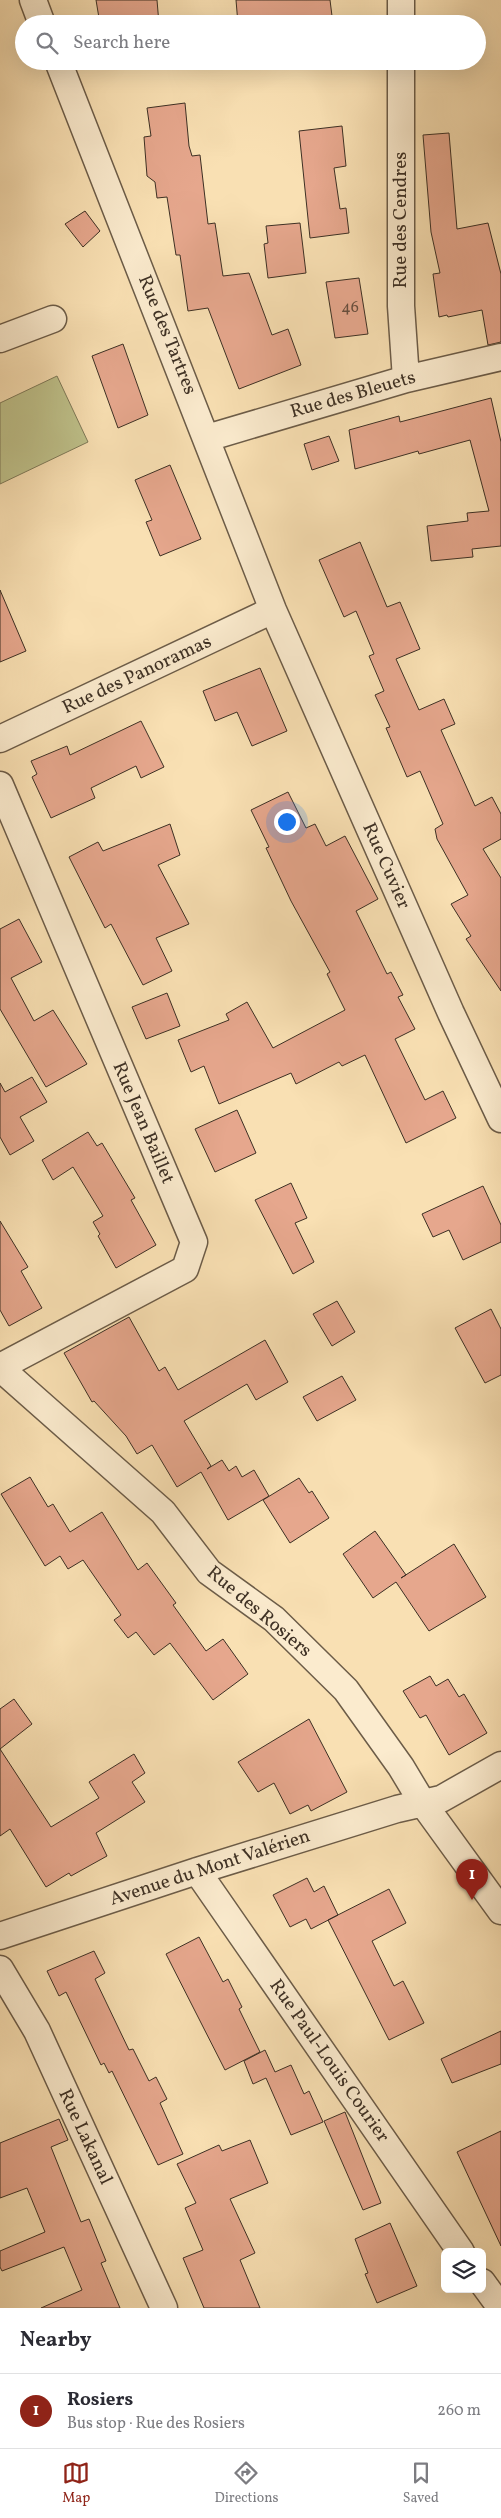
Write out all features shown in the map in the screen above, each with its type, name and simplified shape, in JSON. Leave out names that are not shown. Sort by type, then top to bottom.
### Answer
[{"type":"street","points":[[33,0],[39,15]]},
{"type":"street","points":[[401,0],[401,15]]},
{"type":"street","name":"Rue des Tartres","points":[[62,70],[273,610]]},
{"type":"street","name":"Rue des Cendres","points":[[401,70],[401,306],[406,379]]},
{"type":"street","points":[[0,339],[53,319]]},
{"type":"street","name":"Rue des Bleuets","points":[[207,438],[406,379],[501,357]]},
{"type":"street","name":"Rue des Panoramas","points":[[0,739],[273,610]]},
{"type":"street","name":"Rue Cuvier","points":[[273,610],[450,1014],[501,1120]]},
{"type":"street","name":"Rue Jean Baillet","points":[[0,786],[194,1242],[185,1269],[0,1368]]},
{"type":"street","name":"Rue des Rosiers","points":[[0,1368],[163,1512],[209,1572],[274,1619],[346,1690],[401,1767],[422,1802],[501,1911]]},
{"type":"street","points":[[422,1802],[441,1800],[501,1765]]},
{"type":"street","name":"Avenue du Mont Valérien","points":[[0,1936],[197,1871],[422,1802]]},
{"type":"street","name":"Rue Paul-Louis Courier","points":[[197,1871],[458,2248]]},
{"type":"street","name":"Rue Lakanal","points":[[0,1969],[37,2031],[164,2308]]},
{"type":"street","points":[[486,2287],[501,2308]]},
{"type":"green space","points":[[57,376],[88,442],[0,484],[0,403]]},
{"type":"building","points":[[96,0],[157,0],[158,15],[98,15]]},
{"type":"building","points":[[236,0],[330,0],[332,15],[237,15]]},
{"type":"building","points":[[185,103],[189,146],[192,156],[200,155],[208,224],[215,223],[223,276],[249,273],[272,335],[288,329],[301,365],[239,389],[208,308],[188,311],[180,255],[176,255],[167,197],[157,198],[155,182],[147,176],[144,137],[151,136],[147,108]]},
{"type":"building","points":[[342,126],[346,166],[334,168],[340,209],[346,208],[349,233],[310,238],[299,131]]},
{"type":"building","points":[[449,133],[457,229],[488,223],[501,274],[501,342],[488,345],[482,310],[439,317],[433,274],[440,273],[431,232],[423,135]]},
{"type":"building","points":[[85,211],[100,231],[83,247],[65,224]]},
{"type":"building","points":[[300,223],[306,273],[268,278],[264,244],[268,243],[266,226]]},
{"type":"building","points":[[359,278],[368,334],[335,338],[326,282]]},
{"type":"building","points":[[123,344],[148,415],[118,428],[92,356]]},
{"type":"building","points":[[491,398],[501,442],[501,546],[472,549],[473,557],[431,561],[427,526],[468,521],[467,513],[489,511],[470,440],[419,454],[418,451],[355,469],[349,430],[399,416],[400,422]]},
{"type":"building","points":[[329,436],[339,461],[312,470],[304,444]]},
{"type":"building","points":[[170,465],[201,539],[160,556],[146,522],[152,520],[135,480]]},
{"type":"building","points":[[360,542],[387,607],[400,602],[420,649],[396,659],[419,710],[444,699],[455,724],[441,730],[475,806],[492,797],[501,814],[501,839],[483,849],[501,878],[501,991],[466,939],[471,936],[451,904],[468,895],[437,839],[435,829],[443,824],[420,771],[407,777],[386,728],[390,727],[375,695],[384,691],[369,656],[374,654],[356,611],[344,617],[319,560]]},
{"type":"building","points":[[0,590],[26,651],[0,662]]},
{"type":"building","points":[[260,668],[287,731],[252,746],[237,712],[215,721],[203,691]]},
{"type":"building","points":[[141,721],[164,767],[141,778],[136,766],[91,788],[95,798],[51,818],[32,777],[37,774],[31,761],[67,746],[70,755]]},
{"type":"building","points":[[288,792],[306,828],[315,824],[326,846],[345,836],[378,899],[356,911],[387,974],[391,972],[403,995],[398,997],[415,1029],[395,1039],[425,1100],[443,1091],[456,1118],[406,1143],[365,1055],[342,1066],[339,1062],[296,1084],[291,1073],[219,1104],[204,1066],[191,1072],[178,1040],[229,1020],[226,1014],[247,1002],[273,1048],[345,1010],[327,974],[330,972],[291,901],[266,848],[269,847],[251,810]]},
{"type":"building","points":[[170,824],[180,855],[158,865],[189,924],[156,938],[172,971],[143,985],[111,924],[105,928],[69,857],[98,842],[103,851]]},
{"type":"building","points":[[19,919],[42,962],[11,978],[34,1021],[53,1010],[87,1064],[46,1087],[0,1009],[0,929]]},
{"type":"building","points":[[167,993],[180,1026],[146,1039],[132,1007]]},
{"type":"building","points":[[32,1077],[47,1102],[20,1117],[34,1141],[10,1155],[0,1137],[0,1083],[5,1092]]},
{"type":"building","points":[[237,1110],[256,1153],[215,1172],[195,1129]]},
{"type":"building","points":[[88,1132],[97,1146],[102,1143],[135,1198],[131,1200],[156,1245],[116,1268],[98,1236],[100,1234],[93,1222],[103,1216],[73,1167],[53,1180],[42,1160]]},
{"type":"building","points":[[291,1183],[307,1218],[295,1223],[314,1262],[293,1274],[255,1200]]},
{"type":"building","points":[[483,1186],[501,1225],[501,1242],[463,1260],[449,1230],[433,1237],[422,1214]]},
{"type":"building","points":[[0,1221],[28,1267],[21,1271],[42,1308],[9,1326],[0,1310]]},
{"type":"building","points":[[337,1301],[355,1332],[332,1346],[313,1314]]},
{"type":"building","points":[[491,1309],[501,1329],[501,1375],[485,1383],[455,1328]]},
{"type":"building","points":[[129,1317],[159,1371],[165,1367],[178,1390],[265,1340],[288,1382],[256,1400],[247,1384],[184,1421],[211,1466],[207,1469],[222,1460],[229,1471],[236,1466],[242,1477],[254,1470],[269,1496],[228,1520],[201,1472],[177,1487],[152,1445],[137,1454],[126,1436],[94,1401],[92,1402],[64,1353]]},
{"type":"building","points":[[342,1376],[356,1400],[317,1421],[303,1397]]},
{"type":"building","points":[[30,1477],[48,1507],[53,1504],[70,1532],[102,1512],[138,1570],[147,1563],[176,1603],[173,1605],[206,1651],[223,1639],[248,1674],[213,1700],[170,1643],[154,1655],[136,1632],[128,1638],[114,1620],[121,1615],[83,1560],[68,1569],[60,1556],[45,1566],[1,1494]]},
{"type":"building","points":[[299,1478],[309,1493],[312,1491],[329,1518],[290,1543],[263,1500]]},
{"type":"building","points":[[375,1531],[406,1575],[454,1544],[486,1597],[429,1631],[396,1582],[373,1598],[343,1554]]},
{"type":"building","points":[[430,1676],[436,1686],[448,1679],[459,1697],[464,1694],[487,1733],[449,1755],[426,1715],[420,1718],[403,1691]]},
{"type":"building","points":[[14,1699],[32,1724],[0,1749],[0,1709]]},
{"type":"building","points":[[309,1719],[347,1792],[311,1811],[308,1805],[290,1814],[274,1783],[258,1792],[238,1762]]},
{"type":"building","points":[[0,1749],[51,1827],[99,1798],[89,1782],[134,1754],[145,1773],[132,1782],[145,1802],[96,1833],[107,1856],[71,1876],[69,1873],[46,1887],[10,1829],[0,1836]]},
{"type":"building","points":[[307,1878],[314,1892],[324,1886],[338,1915],[311,1929],[306,1919],[290,1927],[273,1895]]},
{"type":"building","points":[[389,1889],[406,1923],[372,1941],[394,1986],[403,1981],[424,2023],[389,2040],[328,1920]]},
{"type":"building","points":[[199,1937],[223,1982],[228,1979],[242,2007],[239,2009],[260,2052],[225,2070],[166,1954]]},
{"type":"building","points":[[94,1951],[105,1973],[95,1979],[129,2050],[133,2049],[149,2081],[156,2077],[167,2099],[160,2103],[183,2154],[158,2165],[112,2071],[109,2073],[104,2063],[101,2065],[66,1992],[59,1996],[47,1971]]},
{"type":"building","points":[[501,2031],[501,2064],[452,2083],[441,2059]]},
{"type":"building","points":[[265,2050],[275,2072],[291,2065],[304,2094],[309,2091],[323,2122],[291,2135],[266,2078],[253,2084],[244,2061]]},
{"type":"building","points":[[345,2112],[381,2203],[363,2210],[324,2121]]},
{"type":"building","points":[[59,2119],[68,2140],[51,2147],[81,2222],[89,2219],[106,2261],[101,2263],[120,2308],[41,2308],[82,2290],[64,2247],[2,2271],[0,2267],[0,2251],[45,2232],[27,2188],[0,2198],[0,2143]]},
{"type":"building","points":[[501,2131],[501,2246],[457,2152]]},
{"type":"building","points":[[250,2140],[268,2183],[230,2199],[255,2253],[240,2260],[260,2308],[204,2308],[183,2258],[203,2250],[185,2208],[196,2203],[177,2164],[219,2145],[222,2151]]},
{"type":"building","points":[[390,2223],[417,2286],[377,2303],[365,2274],[368,2273],[355,2239]]},
{"type":"place","name":"Rosiers","points":[[472,1900]]}]
